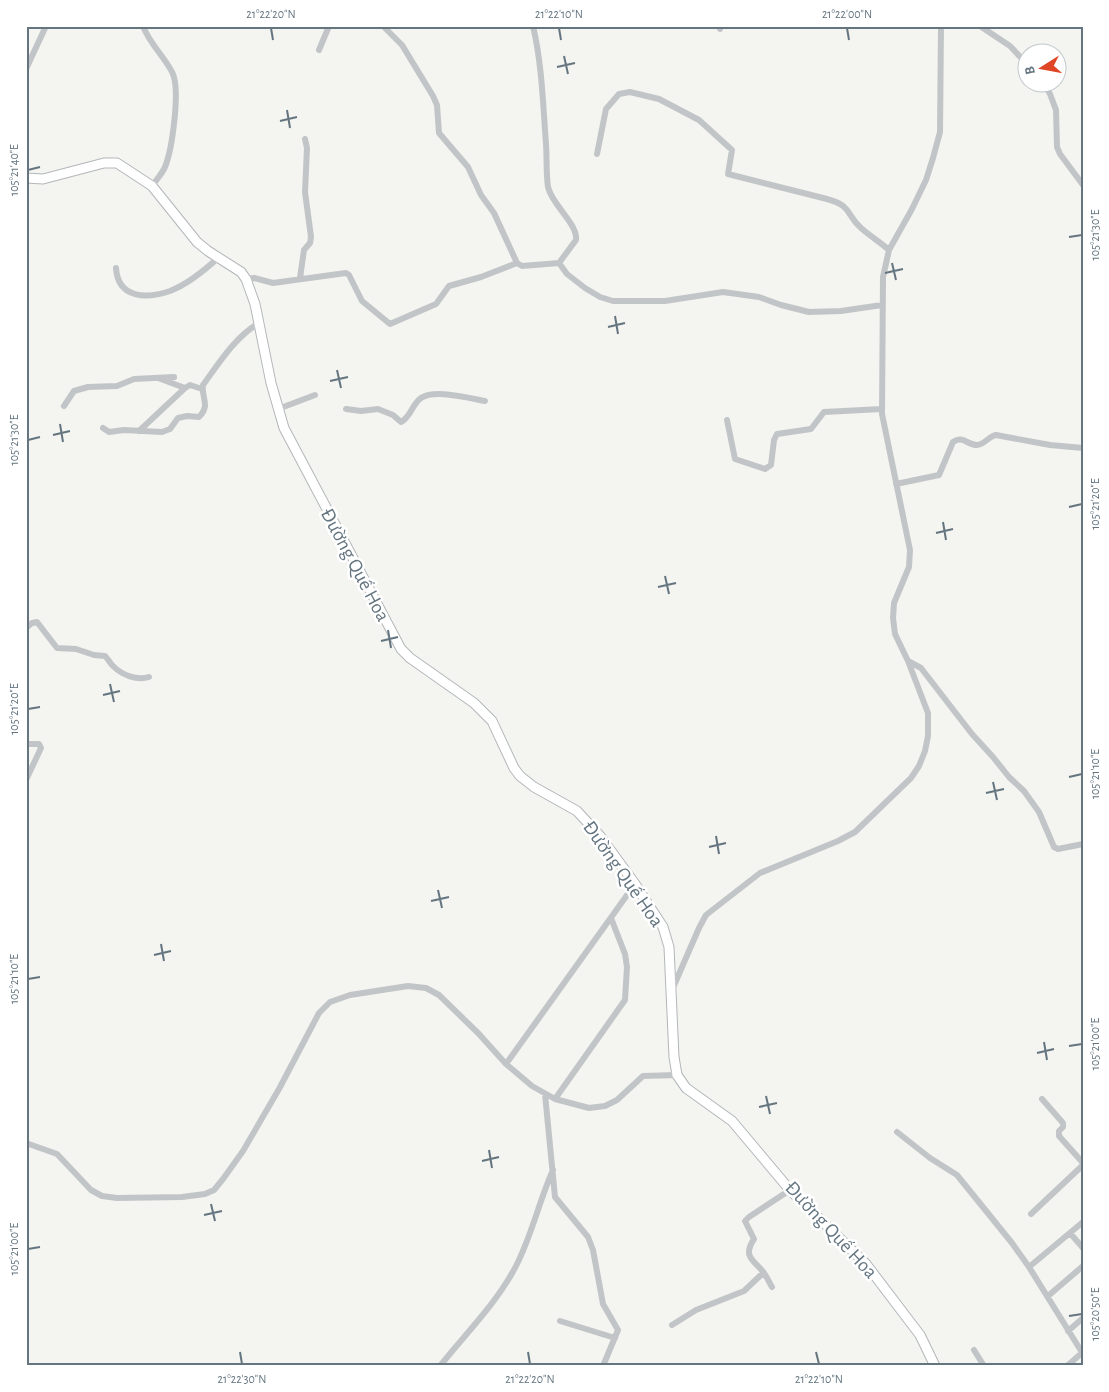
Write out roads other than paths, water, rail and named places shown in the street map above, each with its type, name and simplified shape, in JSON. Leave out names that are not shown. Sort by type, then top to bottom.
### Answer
[{"type":"street","points":[[26,69],[46,26]]},
{"type":"street","points":[[143,26],[172,71],[176,88],[175,112],[166,164],[152,186]]},
{"type":"street","points":[[319,50],[329,26]]},
{"type":"street","points":[[383,26],[402,45],[433,96],[437,105],[439,133],[468,167],[481,195],[497,219],[517,263],[522,266],[559,263],[576,240],[574,230],[553,201],[548,186],[543,107],[533,26]]},
{"type":"street","points":[[670,994],[706,915],[760,872],[838,841],[855,832],[911,778],[925,752],[929,724],[926,704],[893,626],[894,603],[909,567],[910,550],[882,409],[882,305],[883,277],[889,250],[926,180],[940,132],[941,26]]},
{"type":"street","points":[[980,26],[1010,46],[1016,52]]},
{"type":"street","points":[[597,154],[606,109],[619,94],[630,92],[659,99],[699,120],[732,150],[728,174],[842,204],[848,209],[860,227],[889,250]]},
{"type":"street","points":[[1049,92],[1056,110],[1057,147],[1083,185]]},
{"type":"street","points":[[300,278],[304,250],[310,243],[311,237],[305,192],[307,148],[305,140]]},
{"type":"street","name":"Đường Quế Hoa","points":[[26,178],[43,179],[109,163],[117,163],[152,186],[186,231],[203,247],[241,272],[246,279],[255,304],[278,410],[284,428],[401,650],[483,711],[492,721],[514,768],[520,776],[534,787],[584,816],[600,836],[635,884],[662,927],[666,937],[669,947],[670,994],[674,1057],[677,1074],[686,1088],[732,1122],[790,1190],[866,1264],[920,1334],[935,1366]]},
{"type":"street","points":[[116,268],[118,278],[128,293],[157,295],[172,290],[200,274],[218,257]]},
{"type":"street","points":[[246,279],[254,278],[273,283],[346,273],[349,275],[362,301],[390,324],[436,304],[449,286],[517,263]]},
{"type":"street","points":[[559,263],[567,274],[585,288],[600,297],[613,301],[672,300],[723,292],[759,297],[809,312],[841,312],[882,305]]},
{"type":"street","points":[[104,428],[109,432],[124,430],[162,432],[170,429],[178,418],[187,416],[199,417],[204,411],[206,403],[202,389],[239,338],[247,330],[259,323]]},
{"type":"street","points":[[154,377],[185,388]]},
{"type":"street","points":[[64,406],[74,391],[88,387],[117,386],[134,380],[174,377]]},
{"type":"street","points":[[139,431],[185,388],[190,385],[202,389]]},
{"type":"street","points":[[346,409],[361,412],[378,409],[393,415],[401,422],[409,417],[421,398],[426,396],[438,394],[485,401]]},
{"type":"street","points":[[278,410],[315,395]]},
{"type":"street","points":[[727,420],[735,459],[765,470],[771,465],[774,440],[777,434],[811,429],[824,412],[882,409]]},
{"type":"street","points":[[896,484],[942,472],[953,442],[961,438],[976,445],[990,436],[996,436],[1050,445],[1083,448]]},
{"type":"street","points":[[26,628],[32,623],[37,622],[57,648],[76,649],[94,655],[105,656],[114,668],[138,680],[149,678]]},
{"type":"street","points":[[908,661],[921,668],[972,734],[1036,806],[1054,847],[1058,849],[1083,844]]},
{"type":"street","points":[[26,744],[39,744],[41,748],[26,780]]},
{"type":"street","points":[[506,1064],[635,884]]},
{"type":"street","points":[[555,1099],[625,1000],[627,968],[625,954],[611,918]]},
{"type":"street","points":[[26,1143],[58,1154],[86,1185],[102,1196],[117,1198],[182,1197],[205,1194],[214,1190],[243,1151],[279,1089],[319,1013],[330,1002],[350,994],[408,986],[432,990],[478,1033],[506,1064],[532,1086],[555,1099],[589,1108],[605,1106],[618,1100],[643,1076],[677,1074]]},
{"type":"street","points":[[545,1094],[555,1197],[583,1229],[592,1246],[603,1304],[618,1330],[603,1366]]},
{"type":"street","points":[[1031,1214],[1083,1164],[1059,1136],[1063,1123],[1042,1099]]},
{"type":"street","points":[[897,1132],[930,1158],[957,1175],[1030,1267],[1082,1353],[1067,1366]]},
{"type":"street","points":[[440,1366],[502,1292],[535,1223],[543,1192],[553,1169]]},
{"type":"street","points":[[772,1287],[764,1272],[750,1258],[748,1251],[754,1239],[745,1220],[790,1190]]},
{"type":"street","points":[[1030,1267],[1083,1222]]},
{"type":"street","points":[[1070,1233],[1083,1248]]},
{"type":"street","points":[[1048,1296],[1083,1266]]},
{"type":"street","points":[[672,1325],[696,1310],[744,1291],[764,1272]]},
{"type":"street","points":[[1068,1331],[1083,1318]]},
{"type":"street","points":[[560,1321],[615,1338]]},
{"type":"street","points":[[974,1350],[984,1366]]}]
